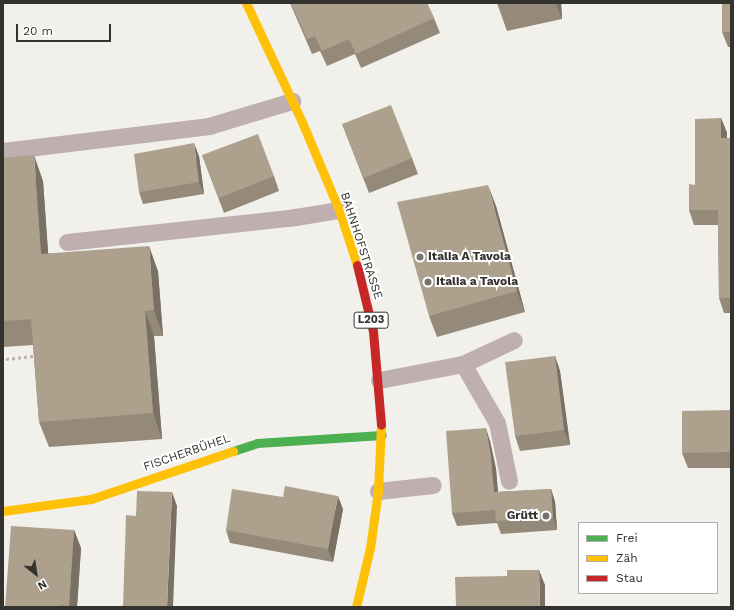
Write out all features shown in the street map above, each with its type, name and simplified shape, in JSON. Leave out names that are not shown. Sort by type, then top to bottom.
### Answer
[{"type":"main road","name":"BAHNHOFSTRASSE","points":[[246,3],[292,101],[339,210],[363,283],[373,331],[379,380],[382,435],[378,491],[370,548],[356,607]]},
{"type":"main road","name":"FISCHERBÜHEL","points":[[3,511],[91,499],[257,443],[382,435]]},
{"type":"lane","points":[[3,151],[209,126],[292,101]]},
{"type":"lane","points":[[67,242],[288,218],[339,210]]},
{"type":"lane","points":[[379,380],[463,364],[514,340]]},
{"type":"lane","points":[[463,364],[497,423],[509,481]]},
{"type":"lane","points":[[378,491],[433,485]]},
{"type":"path","points":[[6,359],[44,356]]},
{"type":"building","points":[[291,3],[427,3],[434,18],[356,54],[349,39],[322,51],[315,36],[307,39]]},
{"type":"building","points":[[722,3],[731,3],[731,32],[722,32]]},
{"type":"building","points":[[391,105],[412,158],[364,178],[342,124]]},
{"type":"building","points":[[721,118],[721,138],[731,138],[731,298],[719,298],[718,210],[689,210],[689,184],[695,185],[695,119]]},
{"type":"building","points":[[258,134],[274,176],[219,198],[202,155]]},
{"type":"building","points":[[194,143],[199,182],[139,192],[134,154]]},
{"type":"building","points":[[34,155],[41,254],[149,246],[154,310],[145,311],[153,413],[39,422],[31,319],[3,321],[3,158]]},
{"type":"building","points":[[488,185],[517,291],[429,316],[397,202]]},
{"type":"building","points":[[555,356],[564,430],[515,436],[505,362]]},
{"type":"building","points":[[731,410],[731,452],[682,453],[682,411]]},
{"type":"building","points":[[486,428],[491,456],[494,492],[551,489],[553,517],[496,521],[495,510],[452,513],[446,431]]},
{"type":"building","points":[[285,486],[338,496],[328,549],[226,530],[232,489],[283,497]]},
{"type":"building","points":[[137,491],[172,492],[167,607],[123,607],[126,515],[136,516]]},
{"type":"building","points":[[11,526],[74,530],[69,606],[5,607]]},
{"type":"building","points":[[507,570],[539,570],[540,607],[456,607],[455,577],[507,576]]},
{"type":"traffic: fast","points":[[233,451],[257,443],[382,435]]},
{"type":"traffic: slow","points":[[246,3],[302,122],[339,210],[357,265]]},
{"type":"traffic: slow","points":[[356,607],[370,548],[378,491],[381,425]]},
{"type":"traffic: slow","points":[[3,511],[91,499],[233,451]]},
{"type":"traffic: jam","points":[[357,265],[373,331],[381,425]]},
{"type":"place","name":"Italia A Tavola","points":[[420,257]]},
{"type":"place","name":"Italia a Tavola","points":[[428,282]]},
{"type":"place","name":"Grütt","points":[[546,516]]}]
